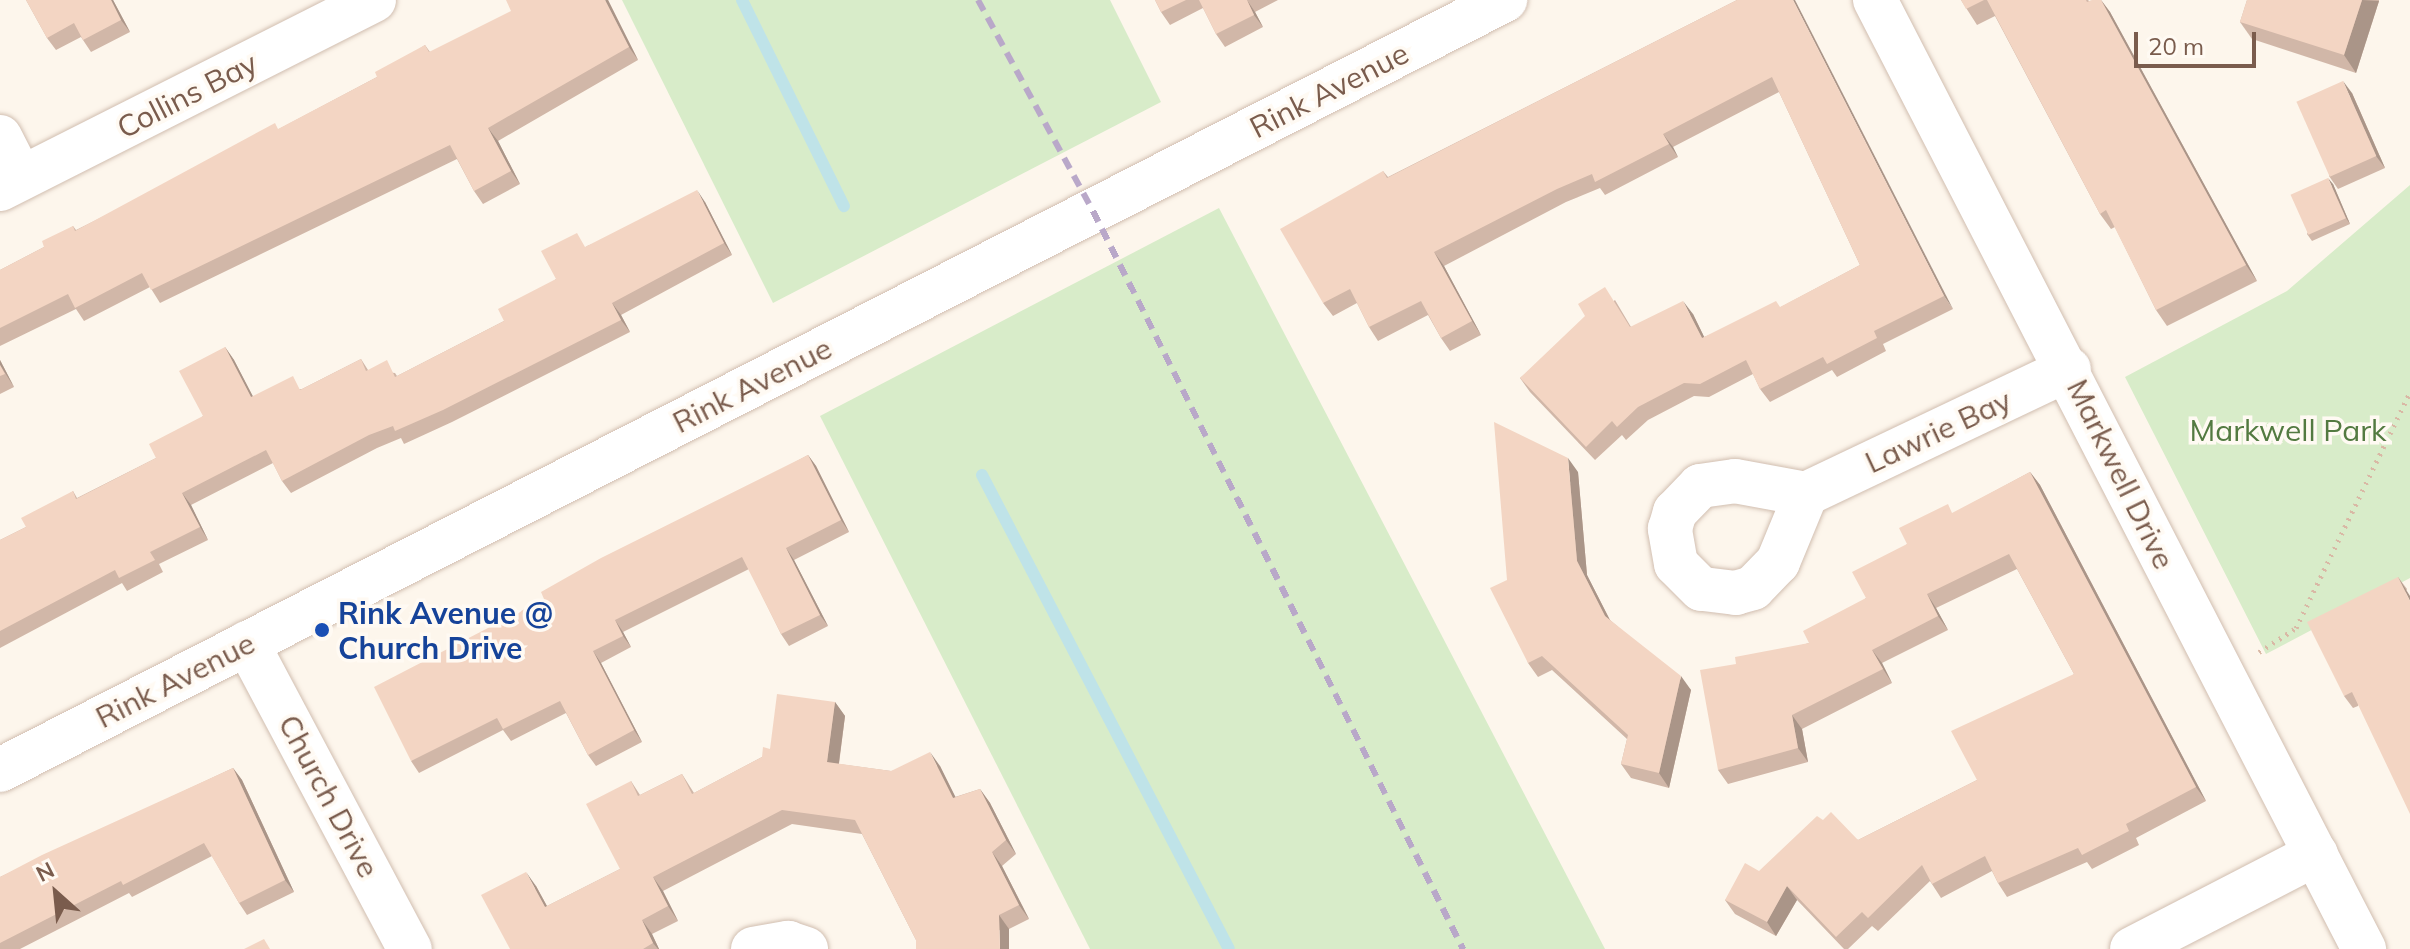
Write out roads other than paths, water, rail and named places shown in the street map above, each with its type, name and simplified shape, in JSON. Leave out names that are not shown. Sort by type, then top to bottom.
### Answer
[{"type":"street","name":"Collins Bay","points":[[10,184],[374,0]]},
{"type":"street","name":"Rink Avenue","points":[[0,770],[1505,0]]},
{"type":"street","name":"Markwell Drive","points":[[1875,0],[2069,369],[2222,677],[2364,949]]},
{"type":"street","points":[[0,137],[10,184]]},
{"type":"street","name":"Lawrie Bay","points":[[1806,494],[2069,369]]},
{"type":"street","name":"Church Drive","points":[[247,643],[410,949]]},
{"type":"street","points":[[2132,949],[2316,854]]},
{"type":"street","points":[[753,949],[788,943],[806,949]]},
{"type":"waterway","points":[[742,0],[844,206]]},
{"type":"waterway","points":[[982,475],[1229,949]]},
{"type":"railway","points":[[978,0],[1093,211],[1463,949]]},
{"type":"place","name":"Rink Avenue @ Church Drive","points":[[322,630]]},
{"type":"park label","name":"Markwell Park","points":[[2288,430]]}]
